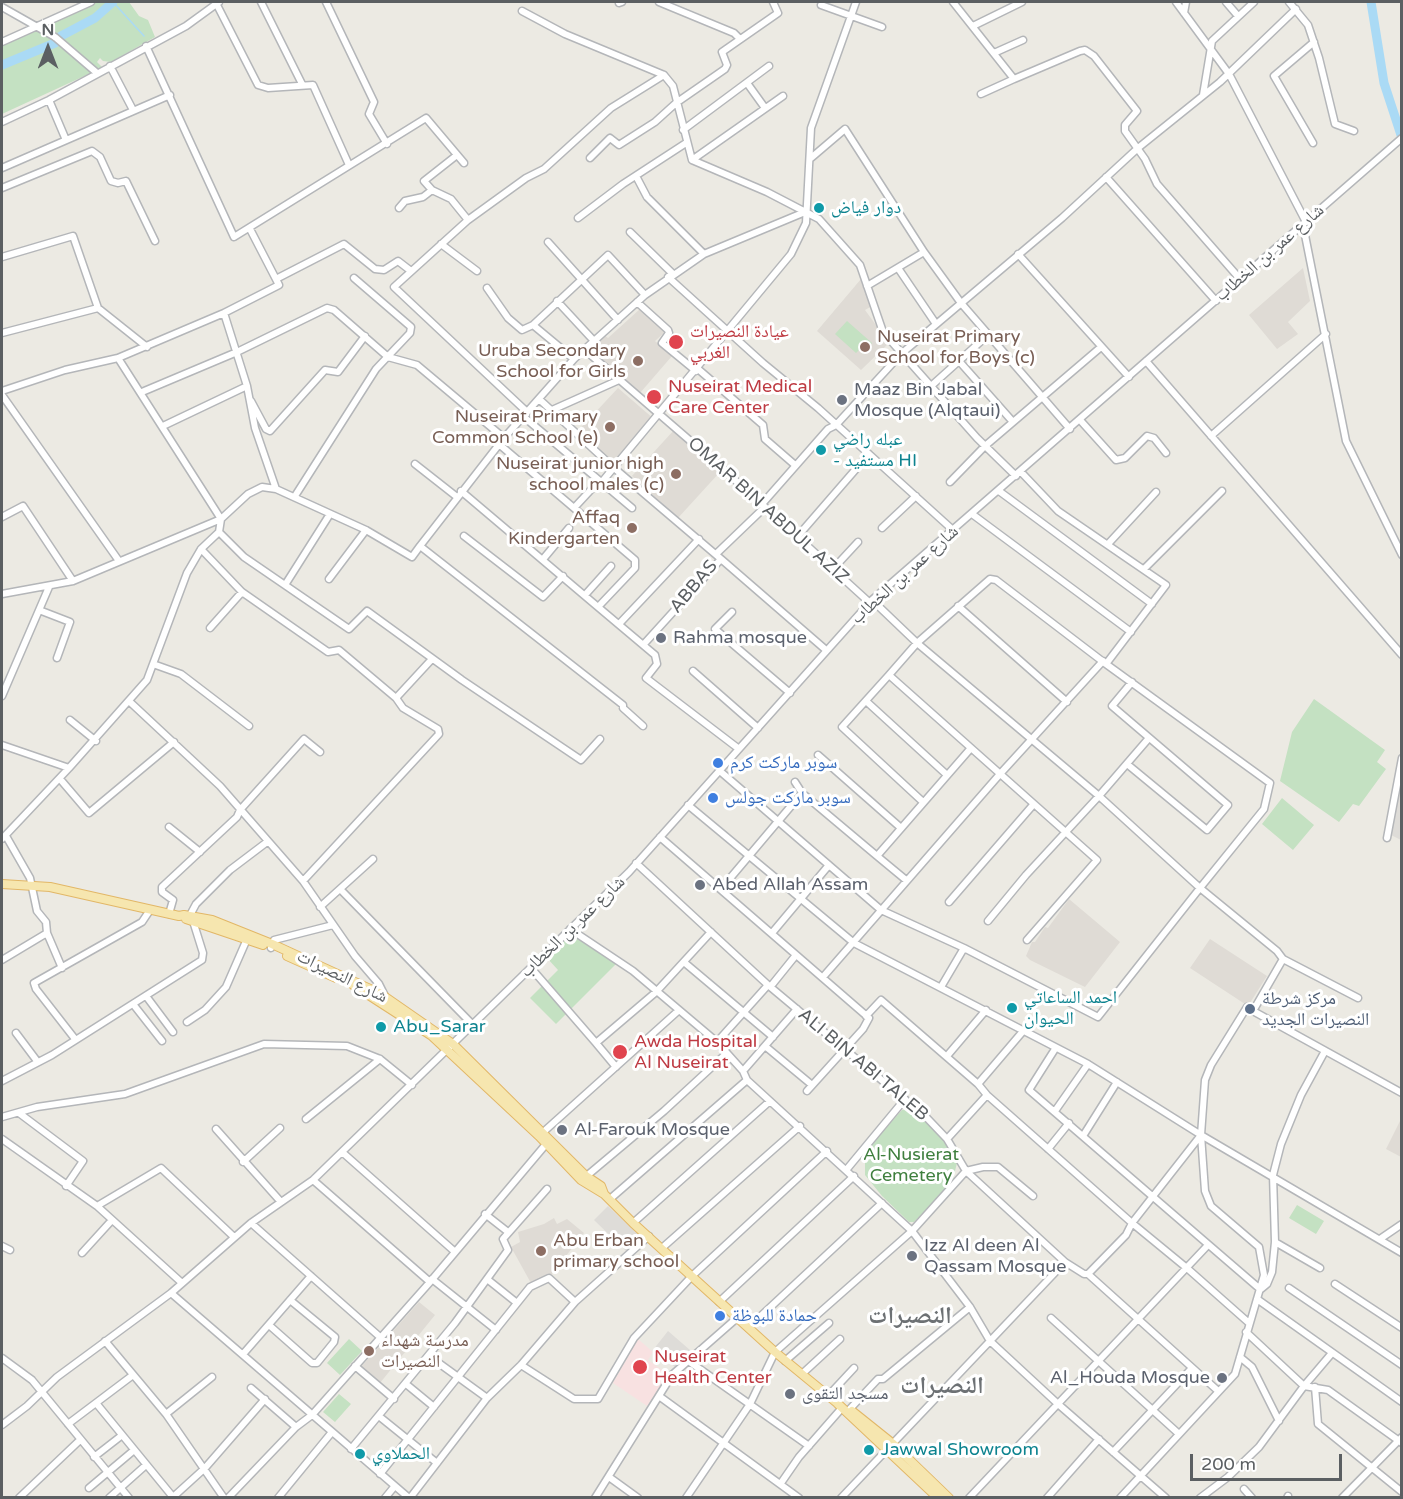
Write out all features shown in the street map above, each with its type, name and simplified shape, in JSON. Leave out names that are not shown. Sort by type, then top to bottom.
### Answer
[{"type":"main road","points":[[2,885],[32,884],[179,916],[272,946]]},
{"type":"main road","points":[[190,919],[229,926],[387,1002],[450,1047],[584,1178]]},
{"type":"main road","points":[[541,1134],[547,1143],[584,1178],[601,1186],[607,1197],[633,1223],[775,1352],[950,1497]]},
{"type":"main road","points":[[889,1446],[938,1497]]},
{"type":"street","points":[[2,42],[91,2]]},
{"type":"street","points":[[2,122],[49,100],[186,26],[217,2],[258,85],[268,88],[309,84],[315,88],[349,165]]},
{"type":"street","points":[[261,2],[302,84]]},
{"type":"street","points":[[326,2],[374,102],[369,114],[387,144]]},
{"type":"street","points":[[659,2],[734,33],[740,39]]},
{"type":"street","points":[[590,158],[610,138],[619,145],[655,122],[676,103],[725,69],[727,65],[722,52],[778,13],[773,2]]},
{"type":"street","points":[[574,508],[614,468],[729,332],[791,254],[806,223],[811,128],[856,2]]},
{"type":"street","points":[[953,2],[1014,79]]},
{"type":"street","points":[[974,26],[1022,2]]},
{"type":"street","points":[[1176,2],[1229,74],[1305,223],[1346,441],[1401,555]]},
{"type":"street","points":[[1184,12],[1185,2]]},
{"type":"street","points":[[1226,2],[1238,16]]},
{"type":"street","points":[[1203,96],[1210,49],[1218,34],[1254,2]]},
{"type":"street","points":[[1289,2],[1304,17],[1314,42],[1335,124],[1354,131]]},
{"type":"street","points":[[821,5],[882,27]]},
{"type":"street","points":[[2,7],[56,37],[97,73]]},
{"type":"street","name":"ABBAS","points":[[644,644],[764,505],[795,465],[828,429],[836,425],[901,354],[1138,148],[1229,74],[1296,9]]},
{"type":"street","points":[[522,11],[565,34],[664,75],[673,86],[692,160],[767,192],[819,219],[860,265],[883,332],[985,446],[1058,511],[1166,585],[1131,632],[1104,663],[1030,740],[823,978]]},
{"type":"street","points":[[994,53],[1023,40]]},
{"type":"street","points":[[1313,143],[1274,76],[1314,42]]},
{"type":"street","points":[[146,46],[234,237],[426,118],[464,163]]},
{"type":"street","points":[[981,94],[1085,50],[1094,56],[1137,111],[1125,125],[1125,131],[1138,148],[1157,184],[1240,279]]},
{"type":"street","points":[[110,66],[134,110]]},
{"type":"street","points":[[683,130],[769,66]]},
{"type":"street","points":[[632,508],[526,415],[394,287],[468,219],[526,178],[544,169],[611,108],[664,75]]},
{"type":"street","points":[[747,83],[765,108]]},
{"type":"street","points":[[2,168],[170,94]]},
{"type":"street","points":[[692,160],[783,96]]},
{"type":"street","points":[[49,100],[66,140]]},
{"type":"street","points":[[811,158],[845,129],[924,252],[961,303],[1070,429]]},
{"type":"street","name":"شارع عمر بن الخطاب","points":[[2,1423],[42,1393],[57,1377],[171,1293],[251,1223],[313,1180],[570,930],[676,823],[688,805],[721,772],[826,650],[871,602],[1401,138]]},
{"type":"street","points":[[578,218],[686,143]]},
{"type":"street","points":[[2,188],[92,151],[100,157],[111,181],[118,183],[126,181],[155,241]]},
{"type":"street","points":[[457,155],[424,181],[432,190],[451,200],[468,219]]},
{"type":"street","points":[[636,176],[647,197],[704,254]]},
{"type":"street","points":[[1106,177],[1216,301]]},
{"type":"street","points":[[399,208],[405,201],[423,197],[432,190]]},
{"type":"street","points":[[2,594],[73,581],[220,519],[248,494],[262,488],[276,489],[295,496],[366,530],[411,557],[459,494],[501,445],[504,438],[574,359],[637,302],[704,254],[805,212]]},
{"type":"street","points":[[2,391],[65,370],[118,358],[147,347],[279,285],[250,229]]},
{"type":"street","points":[[630,232],[671,276],[729,332],[954,531]]},
{"type":"street","points":[[2,257],[73,236],[98,308],[147,347]]},
{"type":"street","points":[[548,242],[618,320]]},
{"type":"street","points":[[276,279],[344,244],[375,269],[384,270],[398,261],[411,271]]},
{"type":"street","points":[[441,244],[477,271]]},
{"type":"street","points":[[867,286],[924,252]]},
{"type":"street","points":[[1018,254],[1129,377]]},
{"type":"street","points":[[487,288],[508,318],[522,330],[533,325],[608,255],[645,295]]},
{"type":"street","points":[[898,268],[936,324]]},
{"type":"street","points":[[295,496],[376,369],[410,333],[411,327],[354,278]]},
{"type":"street","points":[[557,301],[594,341]]},
{"type":"street","points":[[637,302],[668,330],[669,333],[662,343],[763,425],[765,439],[795,465]]},
{"type":"street","points":[[2,333],[98,308]]},
{"type":"street","points":[[142,392],[237,352],[327,308],[366,336],[388,357],[417,365],[504,438]]},
{"type":"street","points":[[224,312],[247,386],[255,428],[276,489]]},
{"type":"street","points":[[533,325],[574,359]]},
{"type":"street","points":[[930,387],[989,334]]},
{"type":"street","points":[[1211,436],[1326,334]]},
{"type":"street","points":[[250,398],[266,429],[270,431],[325,370],[338,372],[366,336]]},
{"type":"street","points":[[950,482],[985,446],[1101,346]]},
{"type":"street","name":"OMAR BIN ABDUL AZIZ","points":[[585,350],[764,505],[917,643],[1030,740],[1100,796],[1200,888],[1255,931],[1283,959],[1358,998]]},
{"type":"street","points":[[62,968],[47,933],[46,922],[37,911],[32,884],[4,838],[96,741],[147,680],[187,573],[201,549],[219,532],[220,519],[142,392],[118,358]]},
{"type":"street","points":[[959,361],[1013,422]]},
{"type":"street","points":[[1146,361],[1401,655]]},
{"type":"street","points":[[552,410],[619,380]]},
{"type":"street","points":[[163,426],[247,386]]},
{"type":"street","points":[[2,395],[119,561]]},
{"type":"street","points":[[539,399],[614,468],[826,650]]},
{"type":"street","points":[[1080,420],[1116,459],[1125,458],[1147,436],[1154,438],[1166,453]]},
{"type":"street","points":[[501,445],[637,562],[598,607]]},
{"type":"street","points":[[797,537],[869,454]]},
{"type":"street","points":[[415,464],[544,558],[598,607],[644,644],[657,660],[646,678],[739,749]]},
{"type":"street","points":[[999,491],[1152,604]]},
{"type":"street","points":[[1144,569],[1222,491]]},
{"type":"street","points":[[1108,544],[1156,492]]},
{"type":"street","points":[[882,528],[916,496]]},
{"type":"street","points":[[2,517],[23,506],[73,581]]},
{"type":"street","points":[[285,585],[330,514]]},
{"type":"street","points":[[972,514],[1131,632]]},
{"type":"street","points":[[544,558],[569,528]]},
{"type":"street","points":[[329,579],[366,530]]},
{"type":"street","points":[[219,532],[244,557],[349,629],[367,611],[432,659],[581,760],[600,739]]},
{"type":"street","points":[[464,536],[543,597],[563,576]]},
{"type":"street","points":[[619,624],[699,539]]},
{"type":"street","points":[[833,569],[858,542]]},
{"type":"street","points":[[420,546],[623,705],[623,708],[642,726]]},
{"type":"street","points":[[201,549],[242,592],[328,652],[339,650],[396,698],[403,708],[438,729],[440,734],[303,881]]},
{"type":"street","points":[[585,595],[611,566]]},
{"type":"street","points":[[721,772],[881,910],[964,948],[1098,1017],[1264,809],[1270,783],[1104,663],[996,580],[990,579],[917,643],[843,727],[923,802]]},
{"type":"street","points":[[2,696],[49,587]]},
{"type":"street","points":[[210,628],[242,592]]},
{"type":"street","points":[[958,606],[1067,702]]},
{"type":"street","points":[[39,610],[70,622],[57,658]]},
{"type":"street","points":[[732,612],[715,629],[790,693]]},
{"type":"street","points":[[396,698],[432,659]]},
{"type":"street","points":[[153,664],[181,674],[249,726]]},
{"type":"street","points":[[693,670],[758,728]]},
{"type":"street","points":[[889,675],[1097,860],[1027,940]]},
{"type":"street","points":[[1127,764],[1207,830],[1228,805],[1112,706],[1132,682]]},
{"type":"street","points":[[866,701],[947,775]]},
{"type":"street","points":[[130,702],[220,786],[303,881],[333,925],[379,984],[387,1002]]},
{"type":"street","points":[[70,720],[96,741]]},
{"type":"street","points":[[988,921],[1149,738]]},
{"type":"street","points":[[169,914],[172,900],[162,892],[162,887],[237,817],[240,810],[304,739],[320,752]]},
{"type":"street","points":[[60,779],[89,813],[174,742]]},
{"type":"street","points":[[2,745],[69,768]]},
{"type":"street","points":[[877,855],[971,748]]},
{"type":"street","points":[[818,755],[901,828]]},
{"type":"street","points":[[1388,838],[1401,758]]},
{"type":"street","points":[[795,782],[802,793],[906,880]]},
{"type":"street","points":[[720,889],[802,793]]},
{"type":"street","points":[[688,805],[854,943],[1024,1030],[1055,1049],[1088,1064],[1201,1135],[1273,1175],[1401,1253]]},
{"type":"street","points":[[949,902],[1033,805]]},
{"type":"street","points":[[169,827],[200,852]]},
{"type":"street","points":[[660,837],[869,1018],[863,1029],[809,1088],[765,1046]]},
{"type":"street","points":[[2,1081],[146,996],[204,956],[197,928],[190,919],[196,904],[230,870],[267,842]]},
{"type":"street","points":[[320,907],[373,859]]},
{"type":"street","name":"ALI BIN ABI TALEB","points":[[636,863],[843,1050],[905,1100],[947,1139],[966,1171],[1065,1262],[1084,1274],[1088,1274],[1140,1318],[1217,1390]]},
{"type":"street","points":[[772,933],[829,865]]},
{"type":"street","points":[[340,890],[472,1024]]},
{"type":"street","points":[[75,1039],[36,989],[34,983],[142,922],[150,910]]},
{"type":"street","points":[[272,946],[274,940],[333,925]]},
{"type":"street","points":[[570,930],[606,951],[717,1042],[743,1071],[747,1080],[827,1150],[912,1231],[970,1307],[990,1341],[1058,1404],[1167,1497]]},
{"type":"street","points":[[596,1043],[656,992],[711,932]]},
{"type":"street","points":[[2,960],[47,933]]},
{"type":"street","points":[[186,1022],[206,1010],[226,987],[247,939]]},
{"type":"street","points":[[941,987],[964,948]]},
{"type":"street","points":[[717,1042],[796,955]]},
{"type":"street","points":[[1253,1011],[1283,959]]},
{"type":"street","points":[[685,963],[773,1037]]},
{"type":"street","points":[[531,968],[616,1067]]},
{"type":"street","points":[[146,996],[173,1032]]},
{"type":"street","points":[[866,1016],[880,1000],[947,1056],[1048,1149],[1249,1323]]},
{"type":"street","points":[[133,1004],[162,1041]]},
{"type":"street","points":[[1120,1497],[1217,1390],[1223,1388],[1235,1374],[1264,1275],[1259,1247],[1211,1206],[1205,1191],[1201,1135],[1205,1080],[1211,1065],[1247,1007],[1401,1093]]},
{"type":"street","points":[[743,1071],[797,1009]]},
{"type":"street","points":[[947,1056],[986,1010]]},
{"type":"street","points":[[541,1134],[678,1011]]},
{"type":"street","points":[[978,1084],[1024,1030]]},
{"type":"street","points":[[16,1033],[37,1061]]},
{"type":"street","points":[[2,1117],[36,1107],[125,1094],[264,1044],[347,1046],[380,1059],[412,1085]]},
{"type":"street","points":[[1055,1049],[1029,1090],[1260,1289]]},
{"type":"street","points":[[1260,1289],[1267,1284],[1272,1272],[1275,1242],[1273,1175],[1281,1144],[1297,1104],[1324,1051]]},
{"type":"street","points":[[584,1178],[664,1111],[727,1053]]},
{"type":"street","points":[[306,1119],[380,1059]]},
{"type":"street","points":[[1055,1111],[1088,1064]]},
{"type":"street","points":[[607,1197],[747,1080]]},
{"type":"street","points":[[1083,1136],[1117,1082]]},
{"type":"street","points":[[947,1139],[987,1095]]},
{"type":"street","points":[[847,1169],[905,1100]]},
{"type":"street","points":[[633,1223],[770,1101]]},
{"type":"street","points":[[19,1113],[83,1161],[66,1186]]},
{"type":"street","points":[[1048,1149],[1069,1123]]},
{"type":"street","points":[[662,1248],[800,1126]]},
{"type":"street","points":[[243,1162],[280,1128]]},
{"type":"street","points":[[216,1129],[281,1202]]},
{"type":"street","points":[[1088,1274],[1126,1235],[1132,1223],[1201,1135]]},
{"type":"street","points":[[2,1139],[97,1206],[182,1283]]},
{"type":"street","points":[[228,1497],[296,1426],[312,1415],[431,1281],[547,1143]]},
{"type":"street","points":[[521,1365],[574,1399],[598,1399],[634,1338],[692,1276],[827,1150]]},
{"type":"street","points":[[342,1152],[454,1251]]},
{"type":"street","points":[[686,1497],[750,1404],[775,1352],[912,1231],[966,1171],[983,1167],[998,1167],[1033,1196]]},
{"type":"street","points":[[97,1206],[161,1168],[234,1237]]},
{"type":"street","points":[[719,1302],[854,1176]]},
{"type":"street","points":[[313,1180],[431,1281],[496,1330]]},
{"type":"street","points":[[351,1449],[429,1356],[508,1250],[503,1239],[547,1189]]},
{"type":"street","points":[[748,1328],[882,1203]]},
{"type":"street","points":[[485,1214],[508,1232]]},
{"type":"street","points":[[82,1253],[112,1220]]},
{"type":"street","points":[[251,1223],[380,1337]]},
{"type":"street","points":[[1380,1239],[1401,1224]]},
{"type":"street","points":[[171,1293],[244,1353],[394,1487],[410,1497],[487,1398],[521,1365],[575,1302],[649,1236]]},
{"type":"street","points":[[1275,1242],[1320,1268]]},
{"type":"street","points":[[2,1245],[10,1250]]},
{"type":"street","points":[[969,1497],[1188,1269],[1208,1245]]},
{"type":"street","points":[[841,1497],[1065,1262]]},
{"type":"street","points":[[244,1353],[310,1276]]},
{"type":"street","points":[[380,1474],[530,1287],[549,1278],[575,1302]]},
{"type":"street","points":[[487,1279],[518,1303]]},
{"type":"street","points":[[1335,1284],[1401,1328]]},
{"type":"street","points":[[1288,1287],[1401,1365]]},
{"type":"street","points":[[1257,1299],[1401,1402]]},
{"type":"street","points":[[268,1325],[312,1363],[317,1363],[334,1342],[335,1337],[290,1300]]},
{"type":"street","points":[[781,1484],[808,1446],[844,1409],[878,1379],[883,1379],[970,1307]]},
{"type":"street","points":[[595,1497],[658,1396],[687,1360],[737,1318]]},
{"type":"street","points":[[1051,1318],[1179,1434]]},
{"type":"street","points":[[786,1361],[829,1323]]},
{"type":"street","points":[[1246,1332],[1304,1386],[1328,1390],[1400,1440],[1342,1497]]},
{"type":"street","points":[[802,1374],[840,1339]]},
{"type":"street","points":[[105,1341],[166,1414],[224,1497]]},
{"type":"street","points":[[1200,1497],[1248,1458],[1332,1353]]},
{"type":"street","points":[[429,1356],[487,1398]]},
{"type":"street","points":[[1240,1357],[1252,1367],[1279,1421]]},
{"type":"street","points":[[2,1358],[33,1380],[129,1497]]},
{"type":"street","points":[[687,1360],[808,1446]]},
{"type":"street","points":[[355,1366],[394,1399]]},
{"type":"street","points":[[828,1396],[854,1368]]},
{"type":"street","points":[[1113,1452],[1192,1368]]},
{"type":"street","points":[[68,1424],[133,1375]]},
{"type":"street","points":[[166,1414],[212,1377]]},
{"type":"street","points":[[406,1384],[434,1407]]},
{"type":"street","points":[[1315,1387],[1318,1424],[1401,1492]]},
{"type":"street","points":[[251,1388],[296,1426]]},
{"type":"street","points":[[658,1396],[800,1497]]},
{"type":"street","points":[[96,1403],[173,1497],[205,1468],[265,1399]]},
{"type":"street","points":[[380,1417],[437,1463]]},
{"type":"street","points":[[278,1497],[332,1432]]},
{"type":"street","points":[[94,1457],[121,1436]]},
{"type":"street","points":[[1047,1497],[1099,1439]]},
{"type":"street","points":[[20,1497],[80,1440]]},
{"type":"street","points":[[89,1488],[133,1451]]},
{"type":"street","points":[[109,1497],[146,1465]]},
{"type":"street","points":[[609,1477],[638,1497]]},
{"type":"street","points":[[384,1497],[394,1487]]},
{"type":"street","points":[[1244,1489],[1252,1497]]},
{"type":"shaded area","points":[[1303,268],[1310,301],[1288,322],[1298,334],[1277,349],[1249,315]]},
{"type":"shaded area","points":[[861,279],[872,306],[865,310],[889,343],[861,370],[817,331]]},
{"type":"shaded area","points":[[640,309],[666,331],[655,341],[672,356],[640,393],[589,349],[604,335],[608,338]]},
{"type":"shaded area","points":[[618,388],[654,419],[615,465],[577,432]]},
{"type":"shaded area","name":"Nuseirat junior high school males (c)","points":[[674,430],[720,472],[678,518],[632,476]]},
{"type":"shaded area","points":[[1401,776],[1401,840],[1391,835]]},
{"type":"shaded area","points":[[1069,899],[1120,942],[1085,987],[1026,956],[1032,942],[1035,942],[1045,927],[1048,928]]},
{"type":"shaded area","points":[[1210,939],[1267,976],[1248,1006],[1190,968]]},
{"type":"shaded area","points":[[1401,1119],[1401,1157],[1386,1149]]},
{"type":"shaded area","points":[[608,1206],[642,1238],[627,1252],[594,1220]]},
{"type":"shaded area","name":"Abu Erban primary school","points":[[554,1218],[557,1224],[567,1219],[584,1233],[551,1275],[532,1285],[511,1247],[520,1242],[518,1232],[544,1224]]},
{"type":"shaded area","points":[[419,1302],[435,1315],[380,1383],[361,1367]]},
{"type":"shaded area","points":[[668,1331],[690,1350],[675,1367],[653,1350]]},
{"type":"shaded area","name":"Nuseirat Health Center","points":[[638,1339],[653,1352],[648,1360],[668,1374],[647,1406],[613,1383]]},
{"type":"green space","points":[[96,2],[129,2],[139,16],[148,20],[155,37],[111,62],[100,58],[97,62],[102,67],[97,70],[57,33],[41,26]]},
{"type":"green space","points":[[35,28],[54,39],[91,73],[2,114],[2,44]]},
{"type":"green space","points":[[847,321],[872,343],[863,354],[859,350],[856,353],[835,334]]},
{"type":"green space","points":[[1314,699],[1385,750],[1377,762],[1386,769],[1359,806],[1353,804],[1339,822],[1280,781],[1292,732]]},
{"type":"green space","points":[[1282,798],[1314,825],[1293,850],[1262,824]]},
{"type":"green space","points":[[574,932],[620,960],[556,1024],[530,998],[558,970],[547,958]]},
{"type":"green space","name":"Al-Nusierat Cemetery","points":[[912,1109],[945,1141],[957,1163],[952,1183],[914,1222],[909,1222],[882,1196],[865,1175],[865,1159],[875,1140],[902,1110]]},
{"type":"green space","points":[[1297,1205],[1324,1221],[1316,1234],[1289,1218]]},
{"type":"green space","points":[[349,1339],[362,1351],[340,1375],[327,1363]]},
{"type":"green space","points":[[339,1394],[351,1404],[335,1422],[323,1412]]},
{"type":"waterway","points":[[113,2],[144,36]]},
{"type":"waterway","points":[[2,65],[55,43],[61,36],[95,18],[113,2]]},
{"type":"waterway","points":[[1371,2],[1384,83],[1402,138]]},
{"type":"place","name":"دوار فياض","points":[[819,208]]},
{"type":"place","name":"عيادة النصيرات الغربي","points":[[676,342]]},
{"type":"place","name":"Nuseirat Primary School for Boys (c)","points":[[865,347]]},
{"type":"place","name":"Uruba Secondary School for Girls","points":[[638,361]]},
{"type":"place","name":"Nuseirat Medical Care Center","points":[[654,397]]},
{"type":"place","name":"Maaz Bin Jabal Mosque (Alqtaui)","points":[[842,400]]},
{"type":"place","name":"Nuseirat Primary Common School (e)","points":[[610,427]]},
{"type":"place","name":"عبله راضي - مستفيد HI","points":[[821,450]]},
{"type":"place","name":"Nuseirat junior high school males (c)","points":[[676,474]]},
{"type":"place","name":"Affaq Kindergarten","points":[[632,528]]},
{"type":"place","name":"Rahma mosque","points":[[661,638]]},
{"type":"place","name":"سوبر ماركت كرم","points":[[718,763]]},
{"type":"place","name":"سوبر ماركت جولس","points":[[713,798]]},
{"type":"place","name":"Abed Allah Assam","points":[[700,885]]},
{"type":"place","name":"احمد الساعاتي الحيوان","points":[[1012,1008]]},
{"type":"place","name":"مركز شرطة النصيرات الجديد","points":[[1250,1009]]},
{"type":"place","name":"Abu_Sarar","points":[[381,1027]]},
{"type":"place","name":"Awda Hospital Al Nuseirat","points":[[620,1052]]},
{"type":"place","name":"Al-Farouk Mosque","points":[[562,1130]]},
{"type":"place","name":"Abu Erban primary school","points":[[541,1251]]},
{"type":"place","name":"Izz Al deen Al Qassam Mosque","points":[[912,1256]]},
{"type":"place","name":"حمادة للبوظة","points":[[720,1316]]},
{"type":"place","name":"مدرسة شهداء النصيرات","points":[[369,1351]]},
{"type":"place","name":"Nuseirat Health Center","points":[[640,1367]]},
{"type":"place","name":"Al_Houda Mosque","points":[[1222,1378]]},
{"type":"place","name":"مسجد التقوى","points":[[790,1394]]},
{"type":"place","name":"Jawwal Showroom","points":[[869,1450]]},
{"type":"place","name":"الحملاوي","points":[[360,1454]]},
{"type":"district","name":"النصيرات","points":[[910,1317]]},
{"type":"district","name":"النصيرات","points":[[942,1387]]}]
